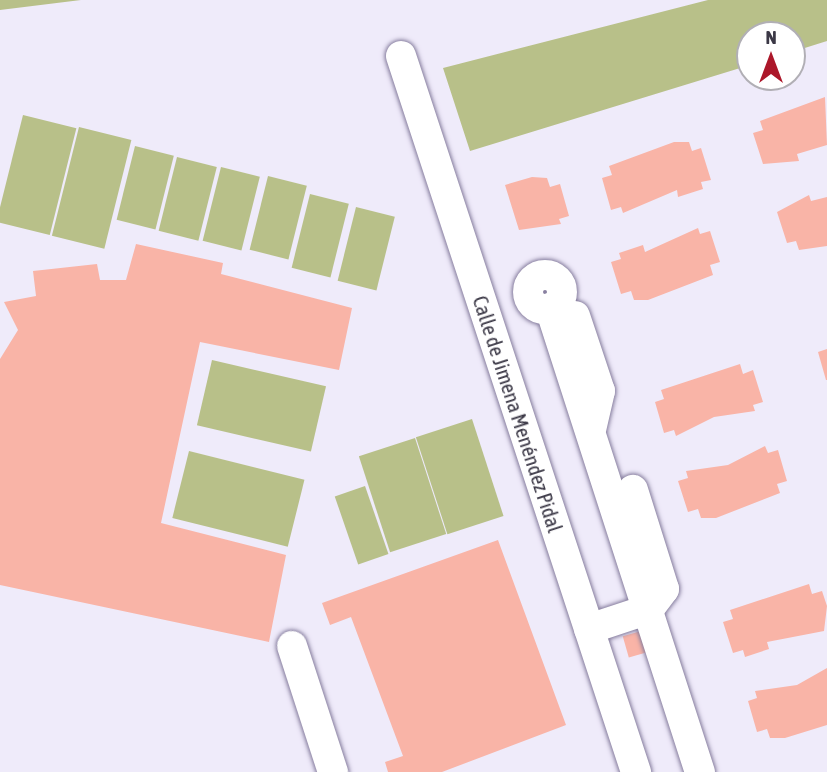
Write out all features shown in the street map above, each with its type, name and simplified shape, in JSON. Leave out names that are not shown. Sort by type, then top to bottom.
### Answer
[{"type":"street","name":"Calle de Jimena Menéndez Pidal","points":[[401,56],[635,772]]},
{"type":"street","points":[[562,312],[591,433],[700,772]]},
{"type":"street","points":[[589,629],[649,608],[664,589],[633,490]]},
{"type":"street","points":[[649,608],[672,617],[690,674]]},
{"type":"street","points":[[292,646],[332,772]]},
{"type":"street","points":[[690,742],[720,772]]},
{"type":"green space","points":[[0,0],[81,0],[0,10]]},
{"type":"green space","points":[[708,0],[827,0],[827,41],[806,48],[806,21],[736,21],[736,69],[470,151],[443,68]]},
{"type":"green space","points":[[23,115],[76,128],[50,235],[0,223],[0,207]]},
{"type":"green space","points":[[79,127],[131,140],[104,249],[52,236]]},
{"type":"green space","points":[[135,146],[174,156],[155,229],[117,220]]},
{"type":"green space","points":[[177,157],[217,167],[198,241],[159,231]]},
{"type":"green space","points":[[221,167],[260,177],[241,250],[203,241]]},
{"type":"green space","points":[[268,176],[307,186],[288,259],[250,250]]},
{"type":"green space","points":[[310,194],[349,204],[330,277],[292,268]]},
{"type":"green space","points":[[356,207],[395,217],[376,290],[338,281]]},
{"type":"green space","points":[[212,360],[326,386],[311,452],[197,425]]},
{"type":"green space","points":[[472,419],[504,516],[447,534],[416,437]]},
{"type":"green space","points":[[415,438],[446,534],[390,552],[359,456]]},
{"type":"green space","points":[[189,451],[304,480],[288,547],[172,518]]},
{"type":"green space","points":[[365,486],[388,554],[358,564],[335,496]]},
{"type":"building","points":[[825,97],[827,145],[797,154],[799,161],[763,164],[753,133],[763,130],[760,121]]},
{"type":"building","points":[[674,142],[689,142],[692,151],[701,148],[711,180],[701,182],[703,189],[678,197],[677,190],[623,213],[621,207],[611,210],[602,178],[612,175],[609,166]]},
{"type":"building","points":[[532,177],[547,178],[550,187],[560,184],[569,216],[559,219],[561,224],[519,230],[505,185]]},
{"type":"building","points":[[809,195],[811,201],[827,197],[827,246],[799,250],[796,241],[787,243],[777,212]]},
{"type":"building","points":[[698,228],[700,234],[710,231],[720,262],[710,265],[713,275],[648,300],[634,300],[631,291],[621,294],[611,262],[621,259],[619,253],[643,245],[645,252]]},
{"type":"building","points":[[136,244],[223,263],[221,274],[352,308],[339,370],[200,342],[161,523],[286,555],[269,642],[0,585],[0,359],[18,330],[4,302],[36,296],[33,271],[97,264],[100,280],[126,280]]},
{"type":"building","points":[[827,349],[827,380],[826,380],[818,352]]},
{"type":"building","points":[[740,364],[743,374],[753,370],[763,402],[753,405],[755,411],[714,417],[676,436],[674,430],[664,433],[655,402],[664,399],[661,390]]},
{"type":"building","points":[[765,446],[768,453],[778,450],[787,481],[777,484],[780,493],[716,518],[701,518],[698,509],[688,512],[678,481],[688,478],[686,471],[728,465]]},
{"type":"building","points":[[498,540],[566,725],[442,772],[388,772],[385,762],[403,756],[351,617],[330,625],[322,603]]},
{"type":"building","points":[[809,584],[812,594],[822,591],[827,606],[824,631],[767,642],[769,649],[745,657],[743,650],[733,653],[723,622],[733,619],[730,610]]},
{"type":"building","points":[[641,631],[647,652],[629,657],[623,636]]},
{"type":"building","points":[[827,668],[827,725],[785,738],[770,738],[767,729],[757,732],[748,701],[757,698],[755,691],[797,685]]}]
